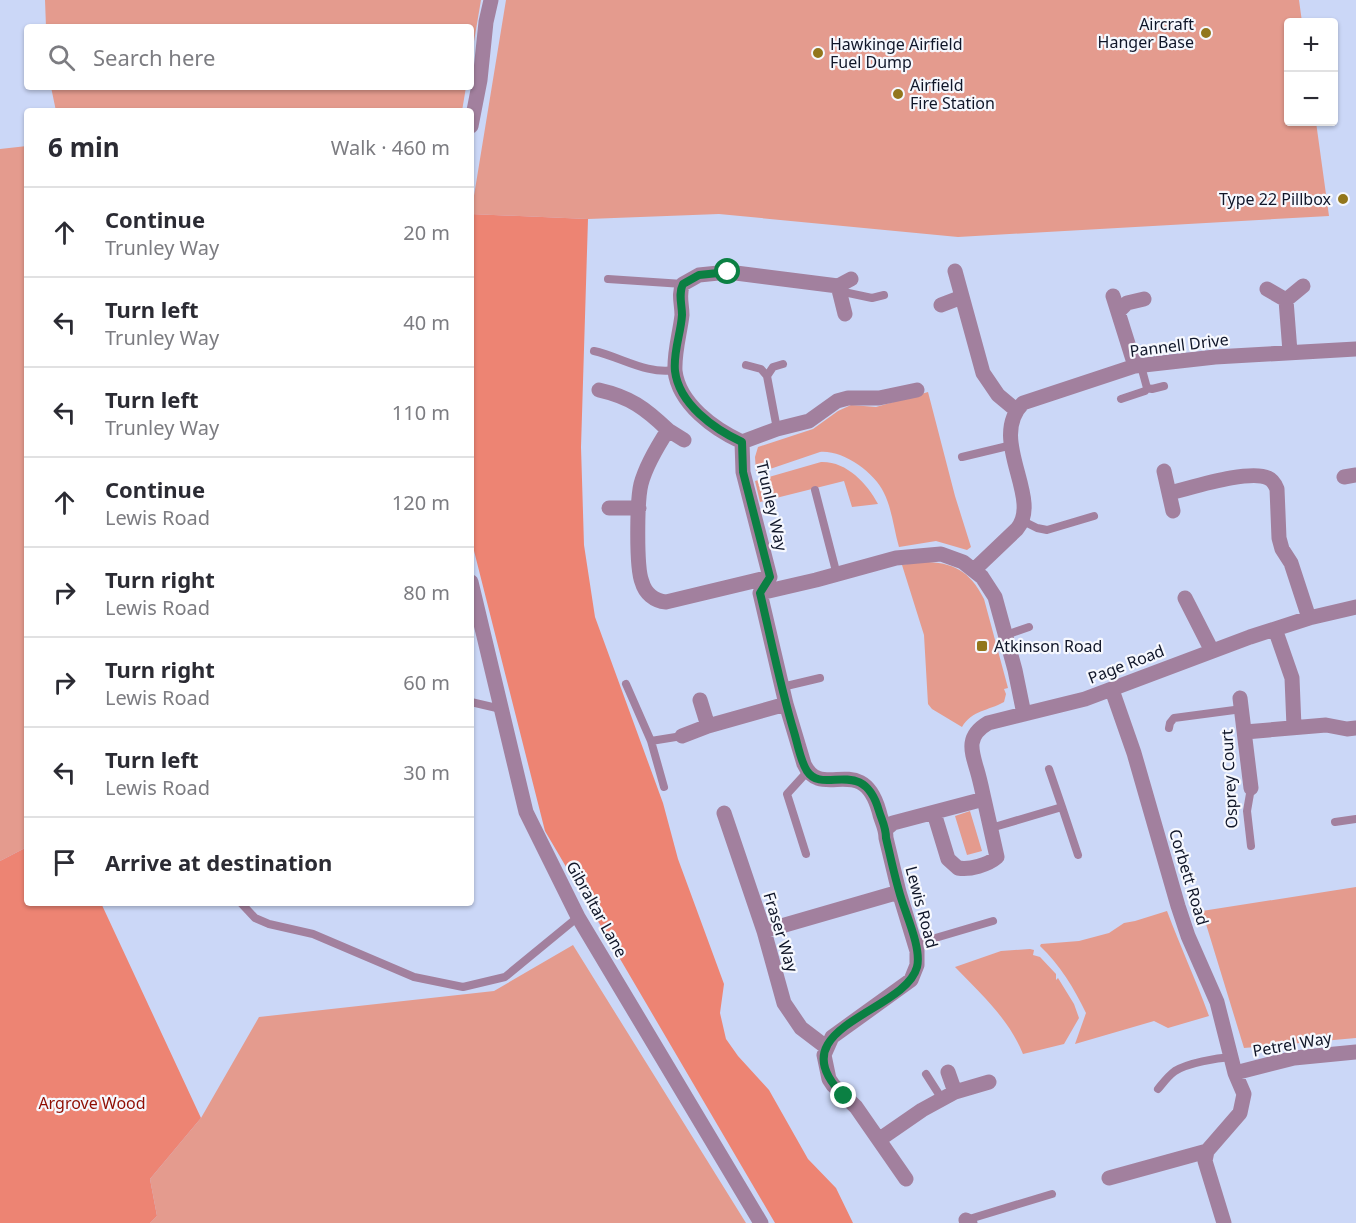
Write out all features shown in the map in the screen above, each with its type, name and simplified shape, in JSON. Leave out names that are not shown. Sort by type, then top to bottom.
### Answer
[{"type":"street","points":[[474,111],[491,0]]},
{"type":"street","points":[[955,271],[983,372],[998,395],[1016,410],[1010,425],[1023,501],[1023,521],[974,570]]},
{"type":"street","points":[[675,370],[682,316],[680,290],[683,284],[699,275],[728,272],[843,285],[845,314]]},
{"type":"street","points":[[1286,300],[1303,286]]},
{"type":"street","points":[[1267,289],[1286,300]]},
{"type":"street","points":[[1113,296],[1138,366]]},
{"type":"street","points":[[941,305],[962,297]]},
{"type":"street","points":[[1119,311],[1127,303],[1144,299]]},
{"type":"street","points":[[1286,300],[1290,352]]},
{"type":"street","name":"Pannell Drive","points":[[1016,410],[1023,403],[1138,366],[1215,357],[1356,349]]},
{"type":"street","name":"Trunley Way","points":[[675,370],[684,394],[698,412],[718,429],[742,442],[777,429],[809,421],[837,401],[848,398],[879,398],[917,390]]},
{"type":"street","points":[[599,390],[617,394],[637,403],[668,430],[684,440]]},
{"type":"street","points":[[668,430],[654,451],[642,481],[639,508],[641,582],[645,590],[657,600],[666,602],[770,577]]},
{"type":"street","name":"Trunley Way","points":[[742,442],[743,472],[770,577]]},
{"type":"street","points":[[1164,471],[1173,511]]},
{"type":"street","points":[[1169,493],[1246,476],[1267,477],[1274,482],[1277,489],[1279,538],[1282,549],[1291,563],[1309,618]]},
{"type":"street","points":[[609,508],[639,508]]},
{"type":"street","points":[[760,593],[896,558],[941,554],[957,560],[974,570],[995,597],[1024,714]]},
{"type":"street","points":[[770,577],[760,593],[786,704],[808,771]]},
{"type":"street","name":"Gibraltar Lane","points":[[474,595],[526,812],[578,916],[762,1223]]},
{"type":"street","points":[[1185,598],[1212,651]]},
{"type":"street","name":"Page Road","points":[[934,813],[948,859],[958,868],[991,862],[997,857],[972,753],[974,736],[981,727],[988,723],[1085,699],[1275,629],[1356,607]]},
{"type":"street","points":[[1275,629],[1292,678],[1294,727]]},
{"type":"street","name":"Corbett Road","points":[[1112,690],[1134,753],[1188,936],[1216,1002],[1235,1073],[1244,1094],[1240,1113],[1207,1150]]},
{"type":"street","points":[[700,700],[708,726]]},
{"type":"street","points":[[682,736],[708,726],[786,704]]},
{"type":"street","name":"Osprey Court","points":[[1241,704],[1251,788]]},
{"type":"street","points":[[1245,732],[1326,725],[1347,729],[1356,728]]},
{"type":"street","name":"Lewis Road","points":[[808,771],[820,780],[846,779],[863,784],[874,799],[886,829],[886,838],[915,944],[918,965],[911,980],[839,1031],[826,1047]]},
{"type":"street","points":[[886,829],[894,823],[984,800]]},
{"type":"street","name":"Fraser Way","points":[[724,813],[764,931],[784,1003],[801,1028],[826,1047]]},
{"type":"street","points":[[764,931],[899,892]]},
{"type":"street","points":[[826,1047],[824,1055],[829,1079],[833,1086],[856,1107],[906,1179]]},
{"type":"street","name":"Petrel Way","points":[[1235,1073],[1294,1058],[1356,1052]]},
{"type":"street","points":[[948,1072],[948,1095]]},
{"type":"street","points":[[880,1139],[948,1095],[989,1082]]},
{"type":"street","points":[[1109,1178],[1207,1150],[1205,1161],[1224,1223]]},
{"type":"lane","points":[[608,279],[683,284]]},
{"type":"lane","points":[[843,285],[872,298],[884,295]]},
{"type":"lane","points":[[594,351],[616,356],[650,370],[665,372],[675,370]]},
{"type":"lane","points":[[767,376],[773,367],[783,364]]},
{"type":"lane","points":[[746,365],[761,369],[767,376],[777,429]]},
{"type":"lane","points":[[1138,366],[1148,388]]},
{"type":"lane","points":[[1121,399],[1148,388],[1164,387]]},
{"type":"lane","points":[[962,457],[1012,445]]},
{"type":"lane","points":[[815,490],[837,575]]},
{"type":"lane","points":[[1023,521],[1047,530],[1094,516]]},
{"type":"lane","points":[[1006,635],[1029,627]]},
{"type":"lane","points":[[782,687],[820,678]]},
{"type":"lane","points":[[626,684],[651,741],[664,787]]},
{"type":"lane","points":[[474,703],[501,709]]},
{"type":"lane","name":"Osprey Court","points":[[1169,728],[1174,717],[1241,704]]},
{"type":"lane","points":[[651,741],[682,736]]},
{"type":"lane","points":[[1049,769],[1078,855]]},
{"type":"lane","points":[[806,854],[787,794],[808,771]]},
{"type":"lane","name":"Osprey Court","points":[[1251,788],[1247,811],[1251,846]]},
{"type":"lane","points":[[991,828],[1062,807]]},
{"type":"lane","points":[[1335,822],[1356,819]]},
{"type":"lane","points":[[244,906],[255,918],[269,924],[313,934],[414,977],[463,987],[505,977],[578,916]]},
{"type":"lane","points":[[915,944],[993,921]]},
{"type":"lane","points":[[1158,1089],[1176,1070],[1217,1058],[1232,1057]]},
{"type":"lane","points":[[926,1074],[948,1095]]},
{"type":"lane","points":[[968,1221],[1052,1194]]},
{"type":"shaded area","points":[[45,0],[481,0],[474,41],[474,24],[46,24]]},
{"type":"shaded area","points":[[506,0],[1299,0],[1301,18],[1284,18],[1284,126],[1317,126],[1329,216],[958,237],[719,214],[588,219],[474,214],[474,196]]},
{"type":"shaded area","points":[[52,90],[466,90],[462,108],[55,108]]},
{"type":"shaded area","points":[[24,146],[24,849],[0,861],[0,149]]},
{"type":"shaded area","points":[[928,392],[971,547],[967,550],[936,541],[899,547],[889,506],[879,485],[857,464],[838,455],[820,452],[756,472],[755,457],[758,447],[813,429],[838,411],[851,405],[876,407]]},
{"type":"shaded area","points":[[821,462],[847,469],[862,481],[878,504],[852,507],[844,481],[760,502],[755,481]]},
{"type":"shaded area","points":[[918,562],[949,565],[972,580],[984,599],[1008,688],[1004,689],[1006,694],[1004,702],[975,714],[962,727],[932,709],[928,704],[924,635],[902,565]]},
{"type":"shaded area","points":[[970,811],[982,851],[967,855],[955,816]]},
{"type":"shaded area","points":[[1356,887],[1356,1038],[1244,1048],[1202,911]]},
{"type":"shaded area","points":[[1167,911],[1209,1016],[1168,1028],[1154,1021],[1075,1044],[1086,1013],[1066,977],[1040,946],[1041,944],[1079,941],[1109,933],[1124,923]]},
{"type":"shaded area","points":[[573,945],[746,1223],[150,1223],[157,1216],[150,1179],[201,1118],[259,1017],[494,991]]},
{"type":"shaded area","points":[[1034,950],[1033,955],[1040,957],[1056,974],[1056,980],[1058,978],[1074,1004],[1079,1018],[1064,1044],[1023,1054],[1002,1018],[955,967],[1001,951]]},
{"type":"green space","points":[[474,214],[588,219],[581,447],[584,545],[595,617],[663,803],[678,859],[724,984],[720,1013],[726,1039],[769,1090],[808,1159],[836,1188],[853,1223],[775,1223],[545,831],[474,551]]},
{"type":"green space","name":"Argrove Wood","points":[[24,849],[24,906],[102,906],[201,1118],[150,1179],[157,1216],[150,1223],[0,1223],[0,861]]},
{"type":"place","name":"Aircraft Hanger Base","points":[[1206,33]]},
{"type":"place","name":"Hawkinge Airfield Fuel Dump","points":[[818,53]]},
{"type":"place","name":"Airfield Fire Station","points":[[898,94]]},
{"type":"place","name":"Type 22 Pillbox","points":[[1343,199]]},
{"type":"place","name":"Atkinson Road","points":[[982,646]]},
{"type":"route","points":[[728,272],[699,275],[683,284],[680,290],[682,316],[675,372],[684,394],[698,412],[728,436],[742,442],[743,472],[770,577],[760,593],[786,704],[802,758],[808,771],[815,778],[820,780],[852,779],[863,784],[871,792],[886,829],[886,838],[899,892],[918,959],[918,965],[911,980],[839,1031],[826,1047],[824,1055],[829,1079],[844,1096]]}]
